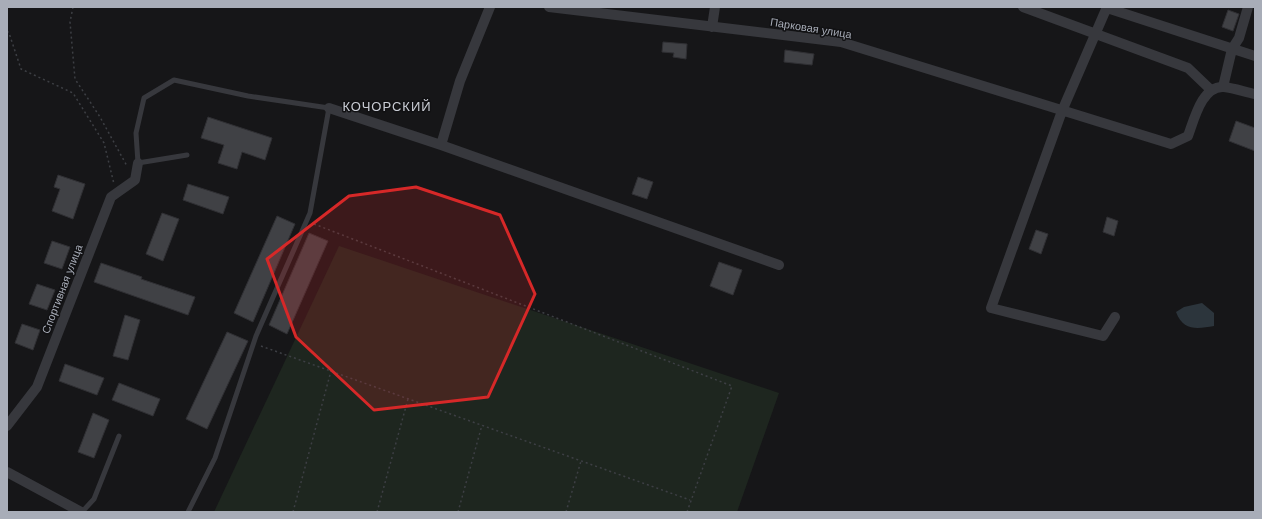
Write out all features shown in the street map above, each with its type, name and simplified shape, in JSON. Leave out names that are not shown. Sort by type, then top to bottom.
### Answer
[{"type":"street","points":[[441,145],[460,82],[490,7]]},
{"type":"street","name":"Парковая улица","points":[[549,7],[841,42],[1171,144],[1188,136],[1200,104],[1211,90]]},
{"type":"street","points":[[712,27],[715,7]]},
{"type":"street","points":[[1023,7],[1188,68],[1211,90],[1223,87],[1255,94]]},
{"type":"street","points":[[1223,87],[1232,49],[1239,38],[1248,7]]},
{"type":"street","points":[[1114,317],[1103,336],[991,308],[1062,111],[1094,34],[1107,8],[1255,56]]},
{"type":"street","points":[[329,108],[441,145],[779,265]]},
{"type":"street","name":"Спортивная улица","points":[[7,426],[37,387],[111,197],[135,180],[138,163]]},
{"type":"street","points":[[7,472],[81,512]]},
{"type":"lane","points":[[187,155],[138,163],[136,133],[144,98],[174,80],[248,96],[329,108],[310,213],[254,343],[215,458],[188,512]]},
{"type":"lane","points":[[81,512],[94,499],[119,436]]},
{"type":"path","points":[[74,7],[70,22],[75,79],[100,117],[127,166]]},
{"type":"path","points":[[7,31],[21,69],[73,93],[104,143],[116,194]]},
{"type":"path","points":[[306,222],[732,386],[686,512]]},
{"type":"path","points":[[254,343],[691,500]]},
{"type":"path","points":[[293,512],[331,371]]},
{"type":"path","points":[[377,512],[408,398]]},
{"type":"path","points":[[458,512],[482,425]]},
{"type":"path","points":[[566,512],[581,461]]},
{"type":"highlighted area","points":[[416,187],[500,215],[535,294],[488,397],[374,410],[296,337],[267,259],[349,196]]},
{"type":"shaded area","points":[[339,246],[779,393],[737,512],[214,512]]},
{"type":"shaded area","points":[[1202,303],[1214,313],[1214,326],[1196,328],[1182,323],[1176,312],[1184,307]]},
{"type":"building","points":[[1228,10],[1239,14],[1233,31],[1222,27]]},
{"type":"building","points":[[663,42],[687,44],[686,59],[673,57],[674,53],[662,52]]},
{"type":"building","points":[[785,50],[814,54],[812,65],[784,62]]},
{"type":"building","points":[[208,117],[272,138],[265,160],[242,152],[237,169],[218,163],[224,145],[201,138]]},
{"type":"building","points":[[1236,121],[1255,128],[1255,151],[1229,141]]},
{"type":"building","points":[[58,175],[85,184],[73,219],[52,211],[60,189],[54,187]]},
{"type":"building","points":[[638,177],[653,182],[647,199],[632,194]]},
{"type":"building","points":[[188,184],[229,197],[223,214],[183,200]]},
{"type":"building","points":[[162,213],[179,219],[163,261],[146,254]]},
{"type":"building","points":[[277,216],[295,224],[253,322],[234,313]]},
{"type":"building","points":[[1107,217],[1118,221],[1114,236],[1103,232]]},
{"type":"building","points":[[1036,230],[1048,234],[1041,254],[1029,249]]},
{"type":"building","points":[[309,233],[328,241],[287,334],[269,325]]},
{"type":"building","points":[[52,241],[70,247],[62,269],[44,263]]},
{"type":"building","points":[[719,262],[742,270],[733,295],[710,286]]},
{"type":"building","points":[[101,263],[142,277],[141,279],[195,297],[188,315],[94,282]]},
{"type":"building","points":[[37,284],[55,290],[47,310],[29,304]]},
{"type":"building","points":[[125,315],[140,320],[128,360],[113,356]]},
{"type":"building","points":[[22,324],[40,330],[33,350],[15,343]]},
{"type":"building","points":[[227,332],[248,341],[207,429],[186,419]]},
{"type":"building","points":[[65,364],[104,378],[97,395],[59,381]]},
{"type":"building","points":[[119,383],[160,399],[153,416],[112,400]]},
{"type":"building","points":[[93,413],[109,420],[94,458],[78,452]]},
{"type":"district","name":"КОЧОРСКИЙ","points":[[387,106]]}]
